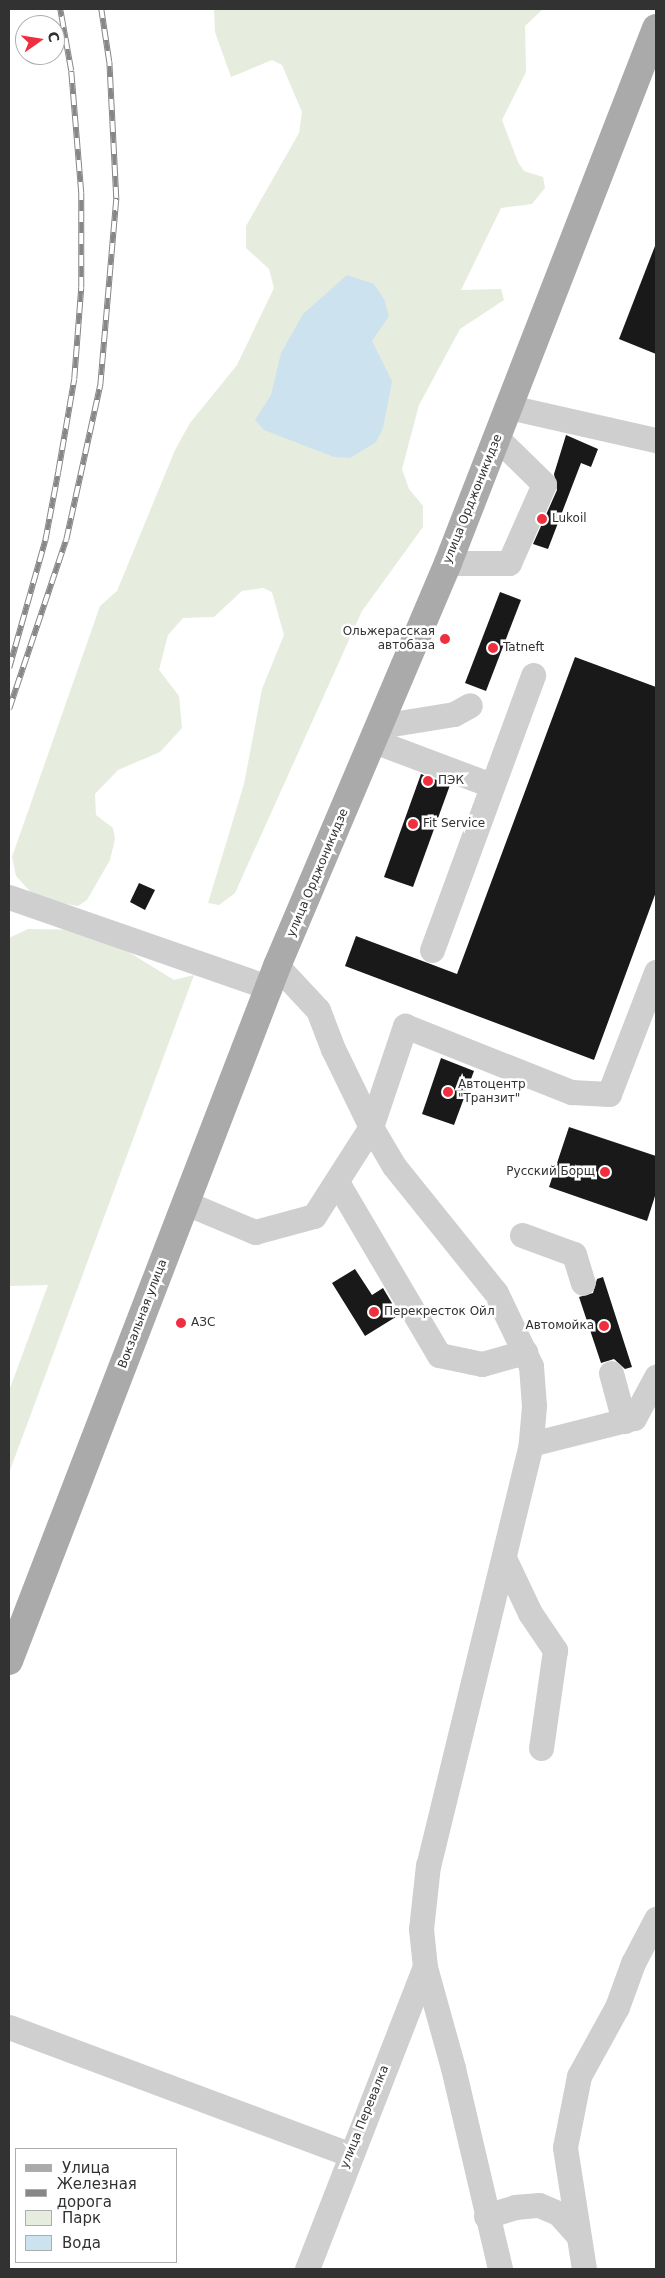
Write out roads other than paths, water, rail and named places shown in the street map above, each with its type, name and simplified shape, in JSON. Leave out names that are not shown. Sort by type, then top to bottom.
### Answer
[{"type":"main road","name":"улица Орджоникидзе","points":[[274,977],[448,563],[656,28]]},
{"type":"main road","name":"Вокзальная улица","points":[[9,1661],[274,977]]},
{"type":"street","points":[[510,407],[656,440]]},
{"type":"street","points":[[448,563],[509,563],[544,484],[497,438]]},
{"type":"street","points":[[432,950],[490,785],[533,675]]},
{"type":"street","points":[[377,734],[454,714],[470,705]]},
{"type":"street","points":[[377,734],[490,785]]},
{"type":"street","points":[[9,897],[274,977],[318,1010],[333,1049],[371,1127],[394,1166],[496,1292],[531,1366],[534,1406],[531,1444],[428,1865],[421,1930],[425,1966],[453,2068],[486,2216],[500,2269]]},
{"type":"street","points":[[186,1203],[255,1232],[314,1216],[338,1182],[371,1127],[405,1026],[571,1092],[609,1094],[656,972]]},
{"type":"street","points":[[338,1182],[439,1355],[482,1364],[525,1352]]},
{"type":"street","points":[[522,1235],[574,1254],[583,1283]]},
{"type":"street","points":[[611,1373],[624,1421]]},
{"type":"street","points":[[531,1444],[634,1418],[656,1377]]},
{"type":"street","points":[[504,1558],[530,1613],[555,1650],[541,1748]]},
{"type":"street","points":[[584,2269],[576,2233],[564,2147],[579,2076],[617,2006],[633,1963],[656,1919]]},
{"type":"street","name":"улица Перевалка","points":[[307,2269],[349,2154],[425,1966]]},
{"type":"street","points":[[9,2027],[349,2154]]},
{"type":"street","points":[[486,2216],[515,2207],[539,2205],[558,2213],[576,2233]]},
{"type":"water","points":[[347,275],[374,284],[384,299],[389,316],[372,341],[392,381],[383,428],[376,442],[350,458],[334,457],[264,430],[255,420],[271,395],[281,353],[303,314]]},
{"type":"railway","points":[[9,668],[45,541],[74,379],[81,288],[81,193],[71,71],[60,9]]},
{"type":"railway","points":[[9,709],[66,540],[100,386],[116,198],[109,62],[101,9]]},
{"type":"place","name":"Lukoil","points":[[542,519]]},
{"type":"place","name":"Ольжерасская автобаза","points":[[445,639]]},
{"type":"place","name":"Tatneft","points":[[493,648]]},
{"type":"place","name":"ПЭК","points":[[428,781]]},
{"type":"place","name":"Fit Service","points":[[413,824]]},
{"type":"place","name":"Автоцентр \"Транзит\"","points":[[448,1092]]},
{"type":"place","name":"Русский Борщ","points":[[605,1172]]},
{"type":"place","name":"Перекресток Ойл","points":[[374,1312]]},
{"type":"place","name":"АЗС","points":[[181,1323]]},
{"type":"place","name":"Автомойка","points":[[604,1326]]}]
